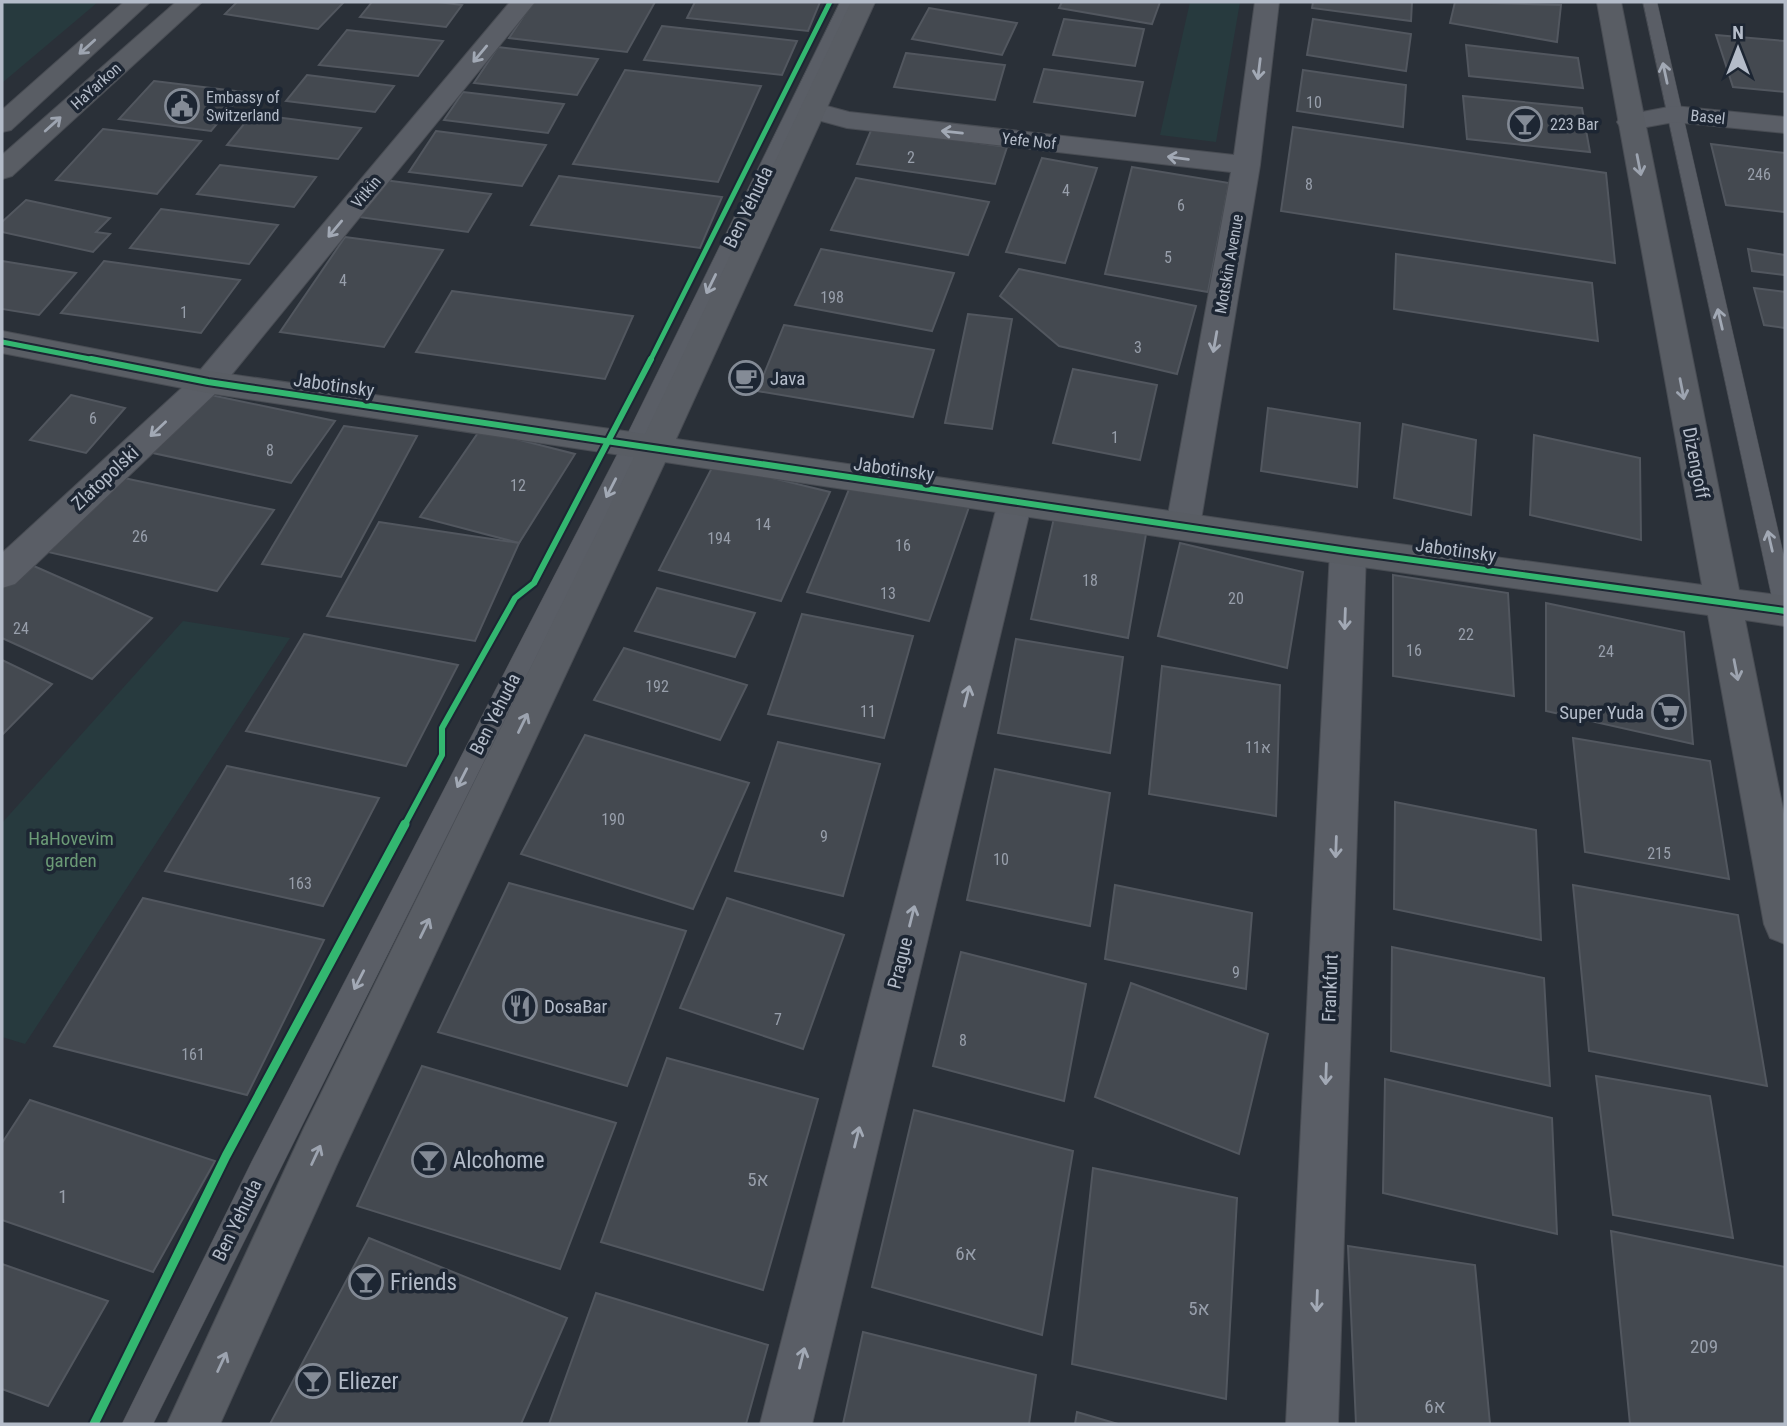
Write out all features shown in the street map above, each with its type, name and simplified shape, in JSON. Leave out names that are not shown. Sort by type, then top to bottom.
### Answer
[{"type":"street","name":"HaYarkon","points":[[2,124],[138,2]]},
{"type":"street","name":"HaYarkon","points":[[2,170],[190,2]]},
{"type":"street","name":"Vitkin","points":[[208,382],[523,2]]},
{"type":"street","name":"Ben Yehuda","points":[[193,1424],[643,447],[812,110],[863,2]]},
{"type":"street","name":"Motskin Avenue","points":[[1183,526],[1246,166],[1267,2]]},
{"type":"street","name":"Dizengoff","points":[[1609,2],[1785,925]]},
{"type":"street","name":"Yefe Nof","points":[[812,110],[847,120],[1246,166]]},
{"type":"street","name":"Basel","points":[[1630,122],[1674,114],[1785,125]]},
{"type":"street","name":"Jabotinsky","points":[[2,342],[208,382],[1348,551],[1723,603],[1785,609]]},
{"type":"street","name":"Zlatopolski","points":[[2,574],[208,382]]},
{"type":"street","name":"Prague","points":[[786,1424],[1015,502]]},
{"type":"street","name":"Frankfurt","points":[[1312,1424],[1348,551]]},
{"type":"lane","name":"Ben Yehuda","points":[[137,1424],[261,1171],[643,447],[847,2]]},
{"type":"lane","points":[[1650,2],[1785,609]]},
{"type":"green space","points":[[2,2],[98,2],[2,83]]},
{"type":"green space","points":[[1190,2],[1240,2],[1216,142],[1160,135]]},
{"type":"green space","name":"HaHovevim garden","points":[[183,621],[290,638],[25,1044],[2,1037],[2,823]]},
{"type":"building","points":[[237,2],[344,2],[318,29],[225,14]]},
{"type":"building","points":[[372,2],[438,2],[462,5],[446,27],[360,17]]},
{"type":"building","points":[[533,2],[655,2],[627,52],[509,38]]},
{"type":"building","points":[[695,2],[820,2],[808,31],[687,18]]},
{"type":"building","points":[[1062,2],[1160,2],[1152,24],[1059,8]]},
{"type":"building","points":[[1313,2],[1412,2],[1411,21],[1312,8]]},
{"type":"building","points":[[1455,2],[1561,5],[1557,42],[1450,23]]},
{"type":"building","points":[[929,8],[1017,23],[1002,55],[912,39]]},
{"type":"building","points":[[1064,19],[1144,29],[1135,66],[1053,55]]},
{"type":"building","points":[[1313,19],[1411,34],[1406,71],[1307,55]]},
{"type":"building","points":[[662,26],[797,41],[782,75],[644,60]]},
{"type":"building","points":[[347,30],[443,41],[418,76],[319,65]]},
{"type":"building","points":[[1716,35],[1785,41],[1785,92],[1733,87]]},
{"type":"building","points":[[1466,45],[1578,58],[1583,88],[1469,76]]},
{"type":"building","points":[[498,47],[598,59],[577,95],[474,83]]},
{"type":"building","points":[[906,53],[1005,65],[995,100],[894,87]]},
{"type":"building","points":[[1044,69],[1143,82],[1135,116],[1034,102]]},
{"type":"building","points":[[625,70],[761,86],[718,182],[573,164]]},
{"type":"building","points":[[1303,70],[1406,85],[1403,127],[1297,111]]},
{"type":"building","points":[[307,75],[394,86],[375,112],[286,101]]},
{"type":"building","points":[[154,81],[244,92],[211,131],[119,119]]},
{"type":"building","points":[[463,92],[564,104],[548,133],[444,120]]},
{"type":"building","name":"223 Bar","points":[[1463,96],[1582,108],[1590,152],[1467,139]]},
{"type":"building","points":[[252,114],[361,128],[338,159],[227,145]]},
{"type":"building","points":[[1293,127],[1606,173],[1615,263],[1281,211]]},
{"type":"building","points":[[872,128],[1007,147],[995,184],[857,164]]},
{"type":"building","points":[[103,129],[201,141],[157,194],[56,180]]},
{"type":"building","points":[[436,131],[546,145],[522,186],[409,172]]},
{"type":"building","points":[[1711,144],[1785,153],[1785,212],[1726,205]]},
{"type":"building","points":[[1042,158],[1097,168],[1065,263],[1006,252]]},
{"type":"building","points":[[220,165],[316,177],[294,207],[197,194]]},
{"type":"building","points":[[1132,167],[1229,183],[1208,292],[1105,274]]},
{"type":"building","points":[[559,176],[722,197],[700,248],[531,225]]},
{"type":"building","points":[[856,178],[989,202],[968,255],[831,230]]},
{"type":"building","points":[[384,180],[491,194],[468,232],[359,217]]},
{"type":"building","points":[[26,200],[110,218],[96,232],[110,234],[93,252],[2,232],[2,222]]},
{"type":"building","points":[[161,209],[278,225],[249,264],[130,248]]},
{"type":"building","points":[[345,237],[443,250],[384,347],[280,332]]},
{"type":"building","points":[[821,249],[954,273],[932,331],[795,305]]},
{"type":"building","points":[[1748,249],[1785,255],[1785,275],[1752,271]]},
{"type":"building","points":[[1396,254],[1592,283],[1598,341],[1394,309]]},
{"type":"building","points":[[2,261],[76,273],[39,315],[2,309]]},
{"type":"building","points":[[104,261],[240,280],[201,333],[61,313]]},
{"type":"building","points":[[1019,269],[1196,306],[1177,374],[1059,346],[1000,296]]},
{"type":"building","points":[[1754,288],[1785,292],[1785,328],[1764,325]]},
{"type":"building","points":[[452,291],[633,316],[605,379],[416,352]]},
{"type":"building","points":[[968,314],[1012,319],[992,429],[945,423]]},
{"type":"building","points":[[784,325],[934,350],[913,417],[757,391]]},
{"type":"building","points":[[1073,369],[1157,385],[1140,460],[1053,443]]},
{"type":"building","points":[[201,393],[335,421],[291,483],[153,453]]},
{"type":"building","points":[[71,395],[125,408],[86,453],[30,440]]},
{"type":"building","points":[[1268,408],[1360,423],[1357,487],[1261,471]]},
{"type":"building","points":[[1403,424],[1476,440],[1471,515],[1394,498]]},
{"type":"building","points":[[344,426],[417,436],[341,577],[262,564]]},
{"type":"building","points":[[480,430],[575,454],[519,543],[420,517]]},
{"type":"building","points":[[1534,435],[1640,458],[1641,540],[1530,515]]},
{"type":"building","points":[[714,464],[830,492],[781,601],[659,570]]},
{"type":"building","points":[[110,475],[274,510],[217,591],[48,552]]},
{"type":"building","points":[[852,482],[969,507],[929,621],[807,592]]},
{"type":"building","points":[[1054,518],[1146,534],[1128,638],[1031,619]]},
{"type":"building","points":[[379,522],[519,543],[475,641],[327,616]]},
{"type":"building","points":[[1180,543],[1303,572],[1287,668],[1158,636]]},
{"type":"building","points":[[27,563],[152,618],[92,679],[2,638],[2,587]]},
{"type":"building","points":[[1393,575],[1508,593],[1514,696],[1393,676]]},
{"type":"building","points":[[657,588],[755,613],[735,657],[635,631]]},
{"type":"building","points":[[1546,603],[1684,632],[1693,744],[1546,711]]},
{"type":"building","points":[[802,614],[913,636],[884,738],[768,714]]},
{"type":"building","points":[[304,634],[458,665],[406,766],[246,731]]},
{"type":"building","points":[[1016,639],[1123,657],[1110,753],[998,733]]},
{"type":"building","points":[[624,648],[747,685],[720,740],[594,700]]},
{"type":"building","points":[[2,660],[52,684],[2,735]]},
{"type":"building","points":[[1162,666],[1280,685],[1276,816],[1149,794]]},
{"type":"building","points":[[585,735],[749,783],[693,909],[521,854]]},
{"type":"building","points":[[1573,738],[1710,761],[1729,879],[1585,852]]},
{"type":"building","points":[[778,742],[880,764],[843,896],[735,871]]},
{"type":"building","points":[[227,766],[379,798],[323,906],[165,871]]},
{"type":"building","points":[[995,769],[1110,793],[1090,926],[967,900]]},
{"type":"building","points":[[1395,802],[1536,830],[1541,940],[1394,909]]},
{"type":"building","points":[[509,883],[686,931],[627,1086],[438,1032]]},
{"type":"building","points":[[1115,885],[1252,913],[1246,989],[1105,959]]},
{"type":"building","points":[[1573,885],[1738,915],[1767,1086],[1589,1051]]},
{"type":"building","points":[[143,898],[324,940],[247,1095],[54,1046]]},
{"type":"building","points":[[727,898],[844,935],[803,1049],[680,1008]]},
{"type":"building","points":[[1392,947],[1544,978],[1550,1086],[1391,1051]]},
{"type":"building","points":[[961,952],[1086,984],[1064,1101],[933,1066]]},
{"type":"building","points":[[1131,983],[1268,1034],[1239,1154],[1095,1097]]},
{"type":"building","points":[[667,1058],[818,1099],[763,1290],[601,1242]]},
{"type":"building","points":[[422,1066],[616,1123],[560,1269],[357,1206]]},
{"type":"building","points":[[1596,1076],[1710,1096],[1733,1238],[1613,1215]]},
{"type":"building","points":[[1385,1079],[1552,1118],[1557,1234],[1383,1193]]},
{"type":"building","points":[[30,1100],[215,1161],[153,1272],[2,1220],[2,1143]]},
{"type":"building","points":[[914,1110],[1073,1151],[1042,1335],[872,1287]]},
{"type":"building","points":[[1093,1168],[1237,1198],[1226,1399],[1072,1364]]},
{"type":"building","points":[[1611,1231],[1785,1267],[1785,1424],[1630,1424]]},
{"type":"building","points":[[369,1238],[567,1318],[521,1424],[270,1424]]},
{"type":"building","points":[[1348,1246],[1475,1265],[1490,1424],[1356,1424]]},
{"type":"building","points":[[2,1264],[108,1301],[48,1406],[2,1389]]},
{"type":"building","points":[[596,1293],[768,1345],[746,1424],[549,1424]]},
{"type":"building","points":[[863,1332],[1036,1375],[1029,1424],[843,1424]]},
{"type":"building","points":[[1077,1412],[1118,1424],[1075,1424]]},
{"type":"cycle path","points":[[94,1424],[226,1156],[442,755],[442,728],[515,598],[534,583],[610,441],[830,2]]},
{"type":"cycle path","points":[[2,342],[208,382],[1348,551],[1785,611]]},
{"type":"place","name":"Embassy of Switzerland","points":[[182,106]]},
{"type":"place","name":"223 Bar","points":[[1525,124]]},
{"type":"place","name":"Java","points":[[746,378]]},
{"type":"place","name":"Super Yuda","points":[[1669,712]]},
{"type":"place","name":"DosaBar","points":[[520,1006]]},
{"type":"place","name":"Alcohome","points":[[429,1160]]},
{"type":"place","name":"Friends","points":[[366,1282]]},
{"type":"place","name":"Eliezer","points":[[313,1381]]}]
